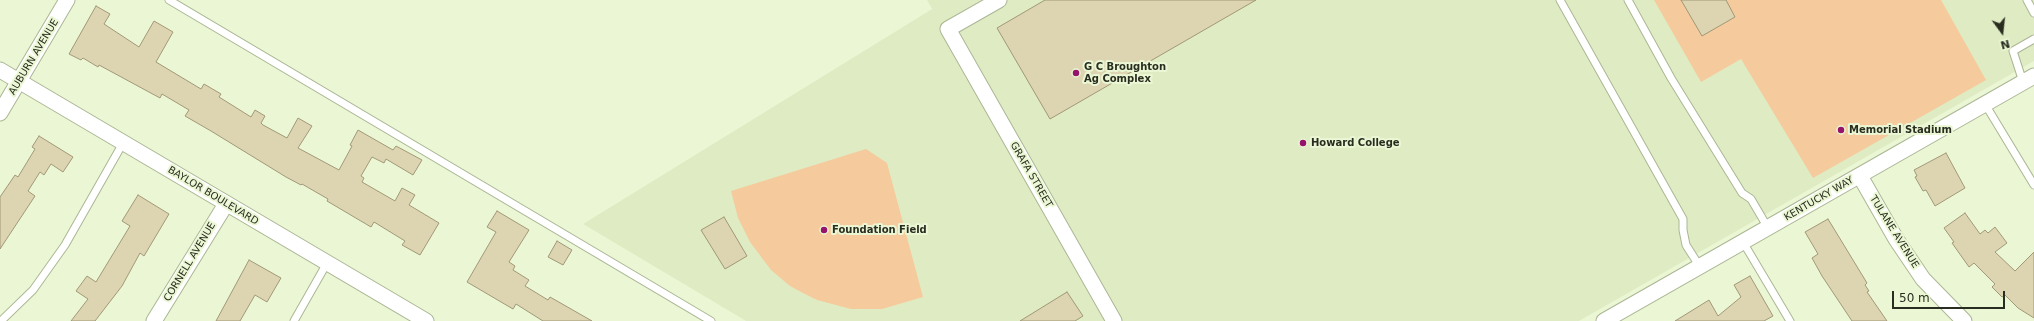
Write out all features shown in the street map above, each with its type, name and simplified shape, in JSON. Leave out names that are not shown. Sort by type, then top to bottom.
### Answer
[{"type":"street","name":"AUBURN AVENUE","points":[[0,113],[20,82],[67,0]]},
{"type":"street","name":"GRAFA STREET","points":[[999,0],[948,29],[1114,321]]},
{"type":"street","name":"BAYLOR BOULEVARD","points":[[0,70],[327,263],[420,320]]},
{"type":"street","name":"KENTUCKY WAY","points":[[1613,319],[1743,242],[2028,79]]},
{"type":"street","name":"TULANE AVENUE","points":[[1860,176],[1896,239],[1923,279],[1964,321]]},
{"type":"street","name":"CORNELL AVENUE","points":[[154,321],[226,204]]},
{"type":"lane","points":[[169,0],[711,321]]},
{"type":"lane","points":[[1560,0],[1683,219],[1683,230],[1686,245],[1700,267]]},
{"type":"lane","points":[[1628,0],[1671,78],[1738,187],[1742,193],[1751,200],[1768,228]]},
{"type":"lane","points":[[2027,0],[2034,13]]},
{"type":"lane","points":[[2028,79],[2014,51],[2034,39]]},
{"type":"lane","points":[[1986,104],[2034,185]]},
{"type":"lane","points":[[1,321],[32,290],[65,245],[123,143]]},
{"type":"lane","points":[[1743,242],[1790,321]]},
{"type":"lane","points":[[294,321],[327,263]]},
{"type":"shaded area","name":"Howard College","points":[[927,0],[2034,0],[2034,61],[1579,321],[746,321],[583,224],[932,9]]},
{"type":"shaded area","name":"Memorial Stadium","points":[[1654,0],[1941,0],[1986,80],[1813,178],[1741,59],[1701,82]]},
{"type":"shaded area","name":"Foundation Field","points":[[866,149],[887,163],[923,297],[882,309],[851,309],[817,300],[790,286],[771,270],[750,242],[738,218],[731,191]]},
{"type":"building","name":"G C Broughton Ag Complex","points":[[1045,0],[1256,0],[1050,119],[997,28]]},
{"type":"building","points":[[1681,0],[1726,0],[1735,17],[1702,36]]},
{"type":"building","points":[[96,6],[110,14],[104,24],[139,47],[154,21],[173,32],[156,62],[201,89],[204,84],[221,94],[219,97],[251,117],[255,110],[265,116],[261,123],[263,125],[287,138],[298,118],[312,126],[298,148],[339,170],[352,146],[350,145],[358,130],[393,150],[396,146],[422,160],[413,175],[386,159],[384,163],[372,157],[361,176],[364,178],[362,182],[395,201],[402,188],[415,195],[409,205],[439,223],[420,255],[402,245],[405,241],[374,222],[371,227],[327,201],[328,199],[302,184],[301,185],[286,177],[185,116],[189,110],[162,94],[160,98],[99,65],[98,67],[83,58],[81,60],[69,54]]},
{"type":"building","points":[[39,136],[73,157],[63,172],[51,164],[44,175],[40,172],[28,191],[35,196],[0,249],[0,197],[15,175],[18,177],[35,149],[32,147]]},
{"type":"building","points":[[1946,153],[1965,188],[1935,206],[1926,190],[1923,191],[1915,177],[1917,176],[1914,170]]},
{"type":"building","points":[[138,195],[169,214],[144,256],[140,253],[122,286],[95,321],[71,321],[88,299],[76,291],[87,276],[96,282],[130,226],[122,221]]},
{"type":"building","points":[[497,211],[529,230],[509,262],[515,266],[513,270],[529,280],[525,286],[548,300],[550,297],[592,321],[543,321],[516,304],[513,309],[467,282],[496,232],[487,227]]},
{"type":"building","points":[[1965,213],[1980,234],[1985,230],[1988,233],[1995,227],[2007,243],[1995,252],[2015,271],[2034,252],[2034,318],[2018,308],[2005,295],[2002,297],[1992,287],[1995,284],[1974,263],[1969,267],[1952,243],[1954,242],[1944,228]]},
{"type":"building","points":[[724,217],[747,256],[725,269],[701,230]]},
{"type":"building","points":[[1828,219],[1867,283],[1865,285],[1869,291],[1867,292],[1887,321],[1852,321],[1822,276],[1812,258],[1818,254],[1805,232]]},
{"type":"building","points":[[557,241],[572,250],[563,265],[548,257]]},
{"type":"building","points":[[249,260],[281,278],[267,302],[255,295],[240,321],[216,321]]},
{"type":"building","points":[[1750,276],[1773,316],[1764,321],[1675,321],[1709,300],[1718,316],[1741,297],[1734,285]]},
{"type":"building","points":[[1067,292],[1083,316],[1075,321],[1020,321]]},
{"type":"place","name":"G C Broughton Ag Complex","points":[[1076,73]]},
{"type":"place","name":"Memorial Stadium","points":[[1841,130]]},
{"type":"place","name":"Howard College","points":[[1303,143]]},
{"type":"place","name":"Foundation Field","points":[[824,230]]}]
